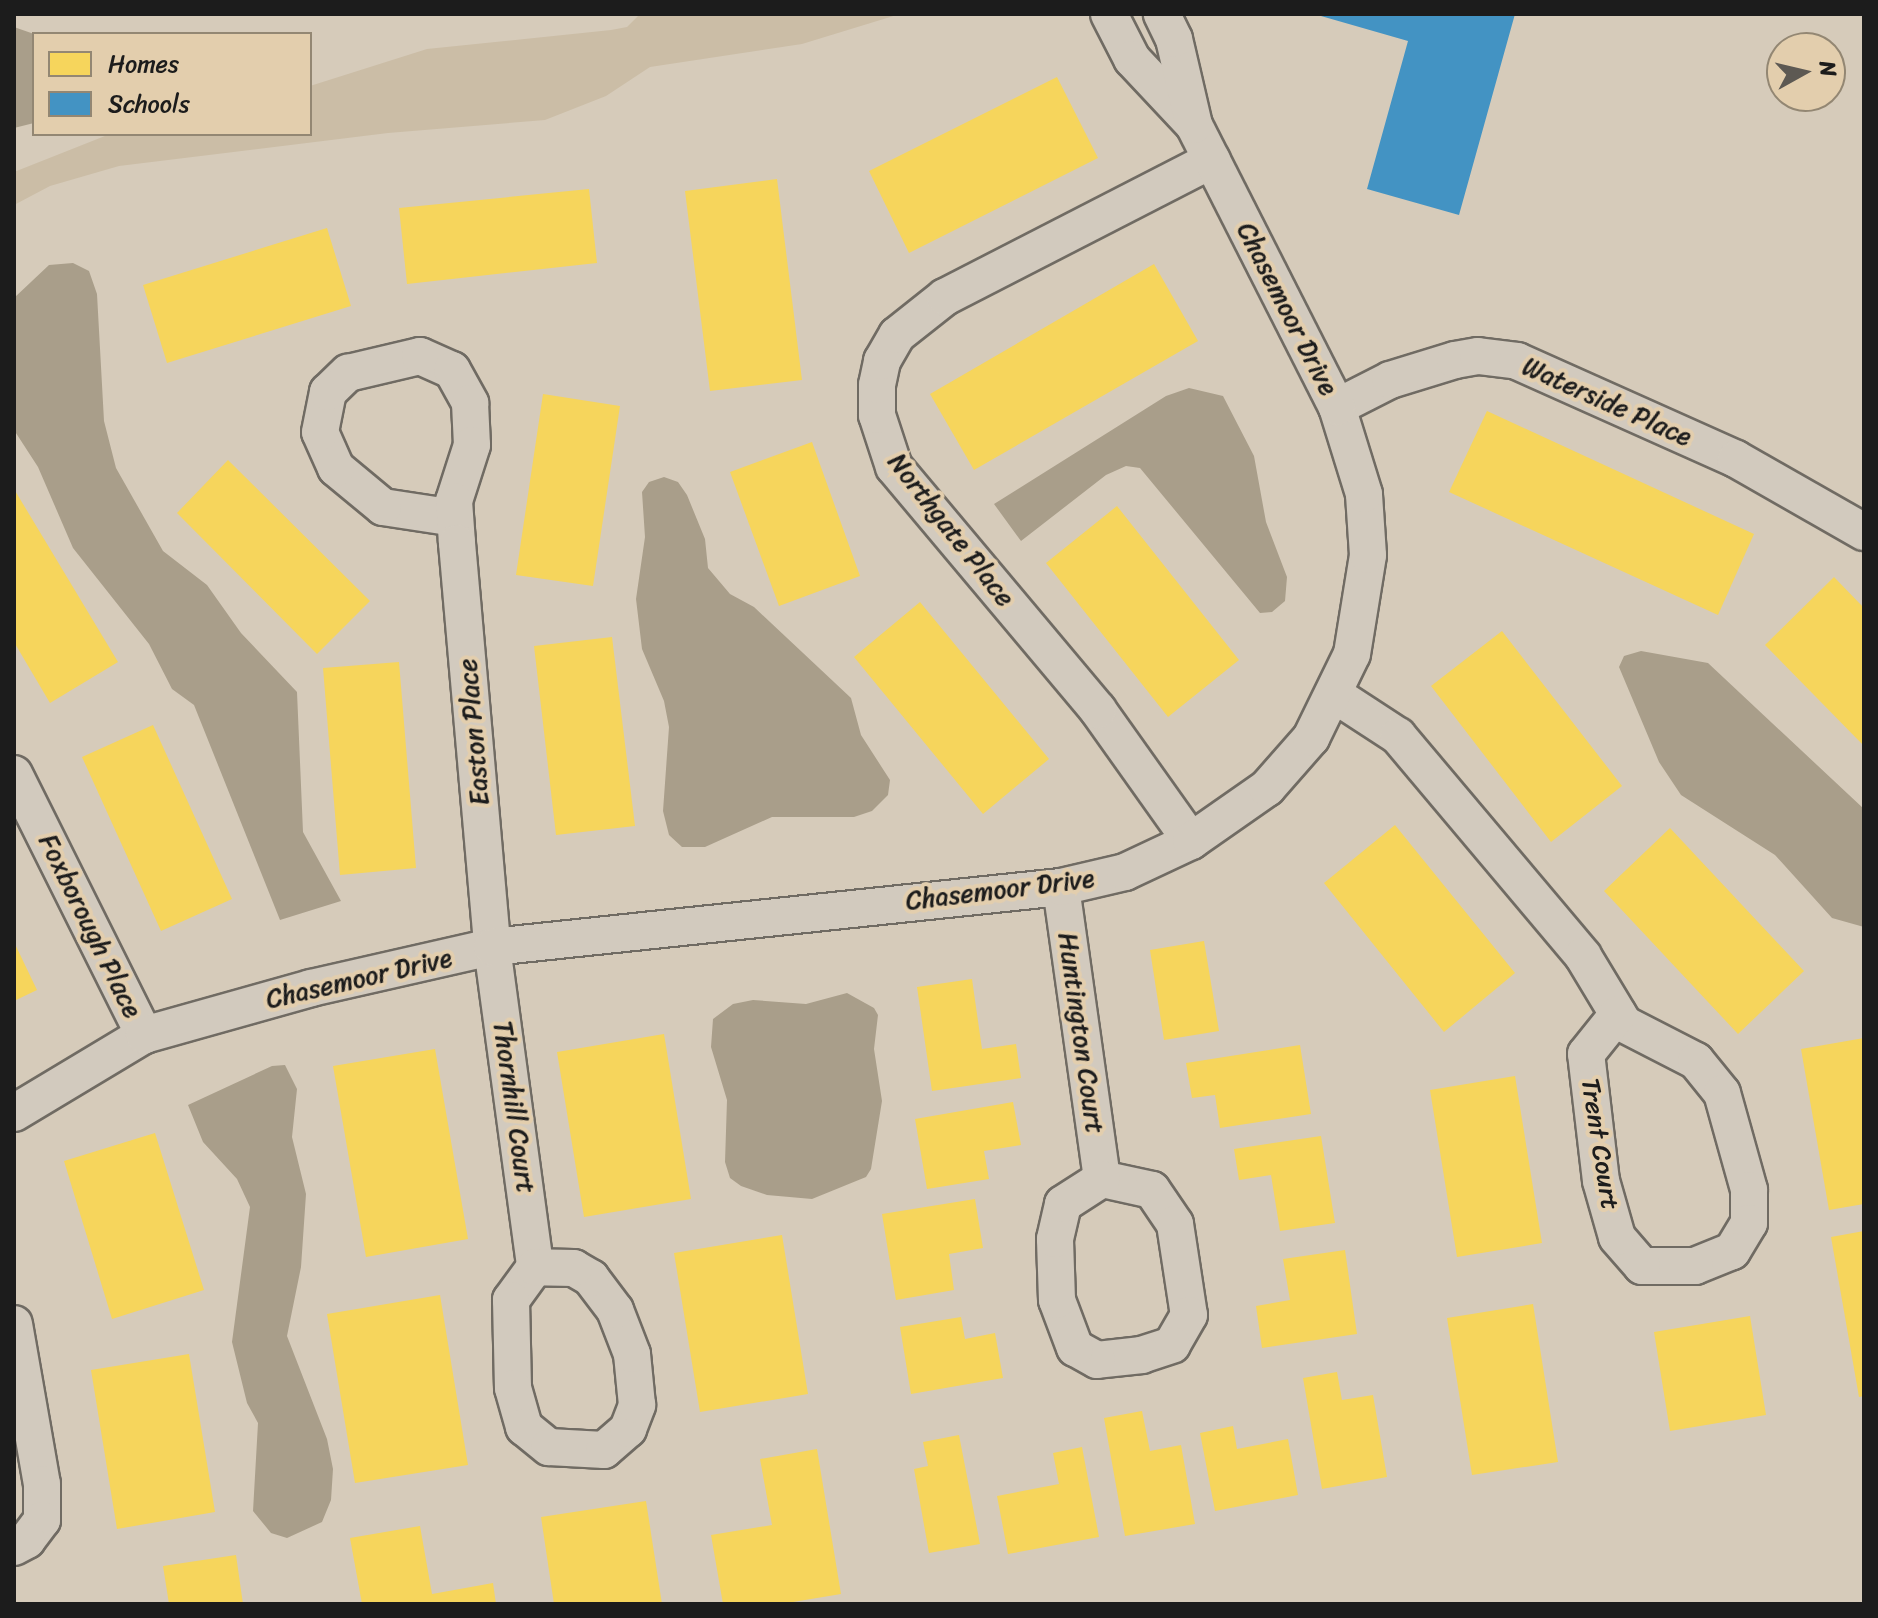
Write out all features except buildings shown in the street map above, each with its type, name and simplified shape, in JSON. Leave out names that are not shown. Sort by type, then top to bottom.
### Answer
[{"type":"street","name":"Chasemoor Drive","points":[[1109,14],[1132,59],[1194,125]]},
{"type":"street","name":"Chasemoor Drive","points":[[14,1113],[144,1035],[311,988],[492,947],[1061,887],[1125,872],[1191,841],[1235,814],[1289,767],[1335,695],[1362,619],[1368,555],[1359,470],[1337,407],[1194,125],[1174,39],[1162,14]]},
{"type":"street","name":"Northgate Place","points":[[1191,841],[1098,710],[894,467],[877,415],[877,385],[882,361],[897,335],[945,297],[1212,160]]},
{"type":"street","name":"Easton Place","points":[[455,518],[383,507],[336,468],[320,432],[328,392],[348,373],[420,356],[452,370],[470,403],[472,445],[454,501],[492,947]]},
{"type":"street","name":"Waterside Place","points":[[1337,407],[1431,366],[1478,356],[1517,361],[1736,459],[1864,532]]},
{"type":"street","name":"Trent Court","points":[[1335,695],[1398,736],[1583,956],[1618,1014],[1624,1024],[1696,1061],[1722,1093],[1749,1190],[1749,1223],[1732,1251],[1695,1266],[1642,1266],[1617,1237],[1601,1181],[1586,1054],[1618,1014]]},
{"type":"street","name":"Foxborough Place","points":[[14,774],[144,1035]]},
{"type":"street","name":"Huntington Court","points":[[1061,887],[1102,1179]]},
{"type":"street","name":"Thornhill Court","points":[[492,947],[535,1267]]},
{"type":"street","points":[[1102,1179],[1152,1190],[1175,1224],[1189,1315],[1172,1345],[1142,1355],[1097,1360],[1075,1348],[1057,1300],[1055,1239],[1063,1204],[1102,1179]]},
{"type":"street","points":[[535,1267],[574,1268],[591,1278],[615,1310],[632,1354],[637,1405],[628,1429],[604,1450],[549,1447],[524,1427],[513,1388],[511,1300],[535,1267]]},
{"type":"street","points":[[14,1324],[19,1394],[42,1484],[42,1520],[27,1540],[14,1547]]},
{"type":"shaded area","points":[[640,14],[900,14],[802,44],[650,67],[606,96],[545,120],[388,133],[119,166],[50,186],[14,205],[14,172],[105,136],[312,136],[312,85],[427,49],[627,27]]},
{"type":"shaded area","points":[[14,27],[32,33],[32,124],[14,128]]},
{"type":"shaded area","points":[[73,263],[89,271],[97,294],[104,421],[116,468],[163,551],[207,585],[241,633],[297,692],[303,832],[341,901],[280,920],[194,705],[172,689],[149,644],[73,548],[38,467],[14,430],[14,298],[49,265]]},
{"type":"shaded area","points":[[1189,388],[1223,396],[1254,456],[1266,522],[1287,577],[1285,601],[1272,612],[1260,613],[1140,468],[1126,466],[1106,475],[1021,541],[994,504],[1166,396]]},
{"type":"shaded area","points":[[664,477],[678,482],[687,495],[705,539],[708,568],[730,594],[754,607],[851,698],[861,735],[890,780],[888,795],[872,811],[854,817],[772,817],[705,847],[682,847],[669,835],[663,811],[669,727],[664,701],[642,649],[636,599],[645,537],[642,492],[649,482]]},
{"type":"shaded area","points":[[1641,651],[1708,663],[1864,809],[1864,927],[1832,918],[1775,855],[1681,795],[1659,762],[1619,667],[1624,656]]},
{"type":"shaded area","points":[[847,993],[874,1008],[878,1015],[874,1049],[882,1101],[871,1169],[866,1177],[812,1199],[767,1195],[741,1186],[730,1178],[725,1162],[727,1100],[711,1047],[713,1019],[733,1004],[753,1000],[806,1004]]},
{"type":"shaded area","points":[[285,1065],[297,1089],[292,1137],[306,1194],[301,1267],[287,1336],[327,1439],[333,1469],[331,1500],[322,1522],[287,1538],[271,1533],[253,1511],[258,1423],[247,1403],[232,1342],[250,1207],[237,1179],[203,1142],[188,1105],[272,1066]]}]
